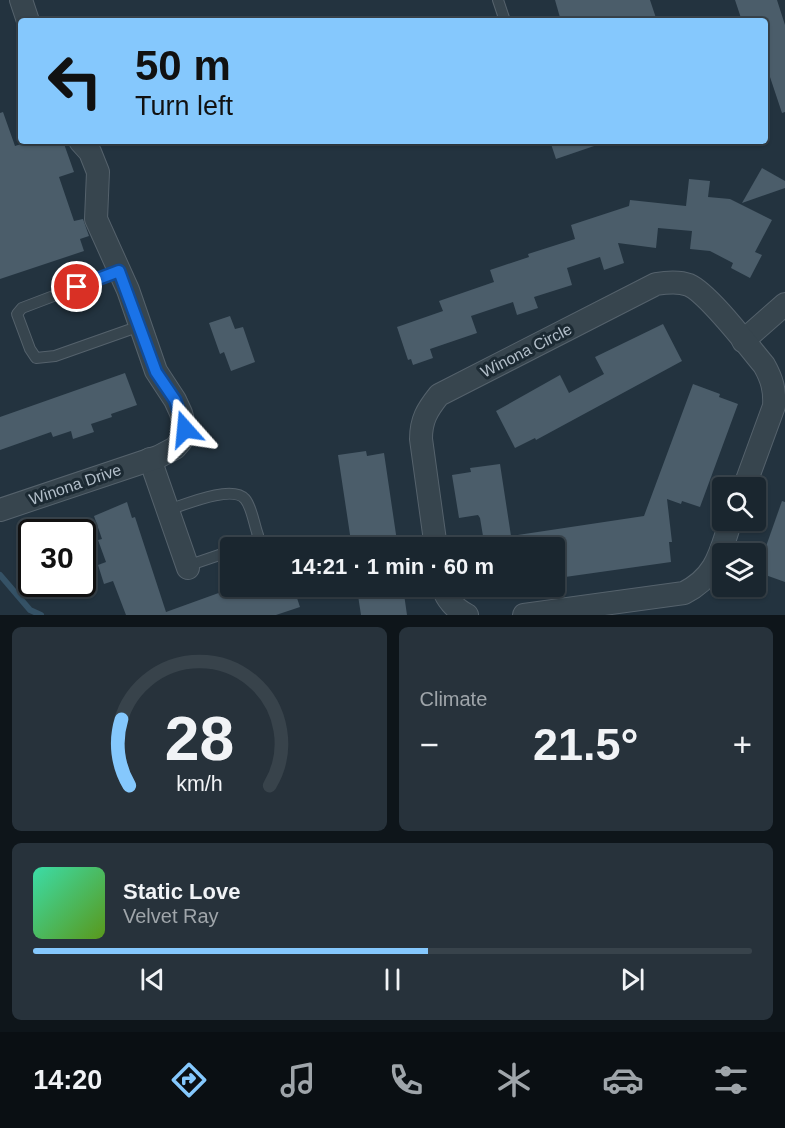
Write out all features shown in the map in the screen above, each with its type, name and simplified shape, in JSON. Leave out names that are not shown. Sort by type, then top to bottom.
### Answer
[{"type":"street","points":[[21,0],[27,18]]},
{"type":"street","points":[[83,144],[90,152],[98,172],[96,219],[124,281],[140,326]]},
{"type":"street","name":"Winona Circle","points":[[434,537],[421,424],[427,410],[439,395],[656,284],[674,282],[689,285],[702,294],[764,365],[771,377],[775,392],[774,406],[748,477]]},
{"type":"street","points":[[743,341],[785,304]]},
{"type":"street","name":"Winona Drive","points":[[0,510],[158,457],[175,448],[181,441],[185,429],[175,400],[156,372],[140,326]]},
{"type":"street","points":[[150,459],[188,567]]},
{"type":"street","points":[[524,615],[684,593],[699,586],[710,574],[727,531]]},
{"type":"street","points":[[447,597],[455,608],[467,615]]},
{"type":"lane","points":[[498,0],[504,18]]},
{"type":"lane","points":[[124,281],[22,309],[17,314],[30,349],[36,358],[55,356],[140,326]]},
{"type":"lane","points":[[168,510],[222,493],[239,495],[246,500],[257,537]]},
{"type":"lane","points":[[188,567],[220,556]]},
{"type":"building","points":[[555,0],[650,0],[656,18],[560,18]]},
{"type":"building","points":[[735,0],[777,0],[785,25],[785,112],[782,113],[768,71],[768,18],[741,18]]},
{"type":"building","points":[[3,112],[15,146],[64,144],[74,172],[59,177],[74,221],[83,219],[89,236],[80,239],[84,251],[0,279],[0,113]]},
{"type":"building","points":[[551,144],[600,144],[556,159]]},
{"type":"building","points":[[762,168],[785,181],[785,188],[742,203]]},
{"type":"building","points":[[689,179],[710,181],[708,197],[730,199],[772,220],[755,252],[762,255],[750,278],[731,268],[733,263],[710,251],[690,249],[692,231],[658,228],[656,248],[618,243],[624,263],[604,270],[600,257],[567,268],[572,285],[534,297],[538,308],[517,315],[513,302],[471,316],[477,333],[430,349],[433,358],[413,365],[411,359],[408,360],[397,327],[443,311],[439,301],[494,282],[490,270],[529,257],[528,254],[575,239],[571,225],[629,206],[630,200],[686,206]]},
{"type":"building","points":[[230,316],[235,329],[243,327],[255,362],[231,371],[224,352],[220,354],[209,323]]},
{"type":"building","points":[[663,324],[682,361],[536,440],[535,438],[515,448],[496,411],[560,375],[569,393],[604,374],[595,357]]},
{"type":"building","points":[[125,373],[137,405],[91,424],[94,432],[73,439],[71,431],[53,437],[51,432],[0,450],[0,417]]},
{"type":"building","points":[[693,384],[720,394],[719,397],[738,404],[700,507],[667,499],[672,542],[669,542],[671,562],[565,577],[565,537],[483,537],[478,515],[459,518],[452,475],[471,472],[470,468],[500,464],[511,536],[644,516]]},
{"type":"building","points":[[366,451],[367,456],[384,453],[396,537],[350,537],[338,455]]},
{"type":"building","points":[[782,501],[785,502],[785,582],[766,575],[766,546]]},
{"type":"building","points":[[127,502],[132,518],[135,517],[166,612],[220,592],[220,597],[297,597],[300,607],[276,615],[126,615],[113,581],[104,584],[98,565],[106,562],[98,540],[102,539],[94,516]]},
{"type":"building","points":[[358,597],[404,597],[407,615],[361,615]]},
{"type":"waterway","points":[[0,575],[30,610],[41,615]]},
{"type":"route","points":[[77,287],[119,271],[128,290],[156,372],[175,400],[185,429]]}]
